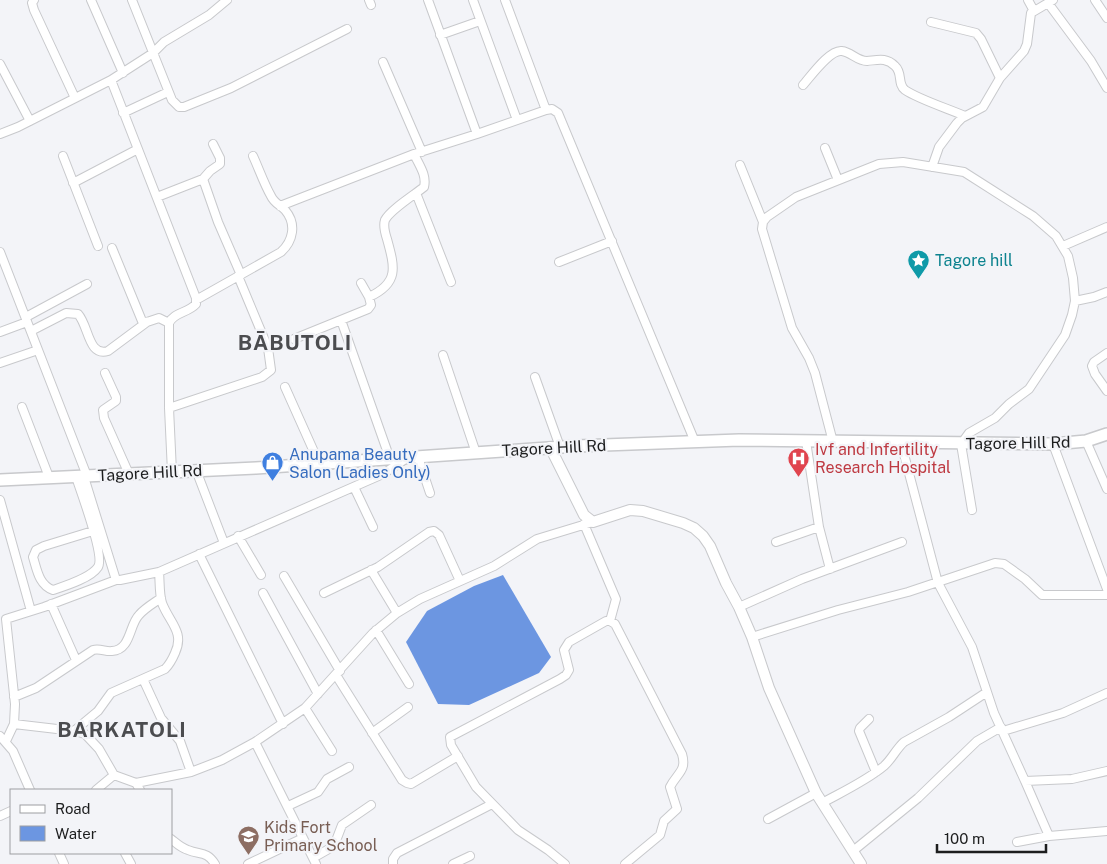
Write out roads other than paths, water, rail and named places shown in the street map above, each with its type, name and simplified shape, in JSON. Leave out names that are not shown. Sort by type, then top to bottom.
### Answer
[{"type":"main road","name":"Tagore Hill Rd","points":[[0,480],[319,464],[555,447],[695,442],[806,441],[1052,444],[1086,441],[1107,434]]},
{"type":"street","points":[[34,0],[32,3],[34,10],[75,98]]},
{"type":"street","points":[[91,0],[123,73]]},
{"type":"street","points":[[132,0],[168,92],[175,105],[184,107],[231,88],[347,29]]},
{"type":"street","points":[[0,134],[30,121],[123,73],[153,53],[164,42],[209,15],[218,3],[227,0]]},
{"type":"street","points":[[428,0],[477,134]]},
{"type":"street","points":[[473,0],[517,120]]},
{"type":"street","points":[[505,0],[546,110]]},
{"type":"street","points":[[1028,0],[1034,11]]},
{"type":"street","points":[[1095,0],[1107,18]]},
{"type":"street","points":[[932,166],[939,147],[957,123],[965,116],[982,107],[1000,78],[1027,44],[1030,17],[1034,11],[1051,1],[1107,88]]},
{"type":"street","points":[[440,35],[480,21]]},
{"type":"street","points":[[931,22],[976,33],[981,39],[1000,78]]},
{"type":"street","points":[[803,85],[828,57],[842,50],[861,60],[878,59],[888,62],[899,71],[900,84],[908,92],[965,116]]},
{"type":"street","points":[[383,62],[422,152]]},
{"type":"street","points":[[0,64],[30,121]]},
{"type":"street","points":[[111,80],[196,300],[196,304],[192,309],[174,316],[168,323],[172,472]]},
{"type":"street","points":[[124,113],[168,92]]},
{"type":"street","points":[[280,206],[414,154],[552,109],[562,119],[695,442]]},
{"type":"street","points":[[157,197],[203,179],[220,164],[220,158],[213,144]]},
{"type":"street","points":[[825,148],[838,180]]},
{"type":"street","points":[[73,183],[138,149]]},
{"type":"street","points":[[369,297],[387,287],[392,278],[392,257],[384,230],[384,222],[388,216],[424,187],[424,175],[414,154]]},
{"type":"street","points":[[63,156],[98,246]]},
{"type":"street","points":[[196,300],[281,252],[288,245],[292,236],[290,218],[269,194],[253,156]]},
{"type":"street","points":[[763,222],[774,211],[796,198],[879,164],[903,162],[964,172],[1042,223],[1056,236],[1068,256],[1073,278],[1075,301],[1072,315],[1065,335],[1029,389],[1009,404],[995,418],[969,433],[961,444],[972,510]]},
{"type":"street","points":[[740,165],[763,222],[762,229],[792,328],[815,373],[833,442]]},
{"type":"street","points":[[169,408],[262,377],[271,370],[268,348],[203,179]]},
{"type":"street","points":[[416,193],[451,282]]},
{"type":"street","points":[[1063,246],[1107,227]]},
{"type":"street","points":[[559,262],[612,241]]},
{"type":"street","points":[[112,248],[139,316],[142,321],[147,322]]},
{"type":"street","points":[[0,252],[31,330],[116,580]]},
{"type":"street","points":[[294,339],[368,309],[371,305],[369,297],[361,283]]},
{"type":"street","points":[[0,332],[87,284]]},
{"type":"street","points":[[1075,301],[1107,292]]},
{"type":"street","points":[[31,330],[66,313],[78,314],[82,318],[93,346],[102,353],[147,322],[159,318],[168,323]]},
{"type":"street","points":[[341,320],[390,458]]},
{"type":"street","points":[[0,363],[38,350]]},
{"type":"street","points":[[1107,353],[1094,362],[1092,366],[1107,391]]},
{"type":"street","points":[[443,355],[476,453]]},
{"type":"street","points":[[105,373],[116,401],[104,410],[103,414],[129,474]]},
{"type":"street","points":[[535,378],[555,447],[589,523],[616,599],[610,621]]},
{"type":"street","points":[[285,387],[319,464]]},
{"type":"street","points":[[22,407],[49,477]]},
{"type":"street","points":[[806,441],[819,527],[830,569]]},
{"type":"street","points":[[1086,441],[1107,489]]},
{"type":"street","points":[[901,443],[938,583],[972,648],[994,713],[1049,836]]},
{"type":"street","points":[[1052,444],[1107,589]]},
{"type":"street","points":[[30,789],[13,750],[3,738],[14,724],[14,697],[3,620],[116,580],[159,572],[383,474],[413,457],[430,493]]},
{"type":"street","points":[[196,470],[224,543]]},
{"type":"street","points":[[82,476],[93,531],[99,549],[100,561],[98,567],[88,576],[53,590],[48,588],[42,582],[33,557],[36,550],[93,531]]},
{"type":"street","points":[[354,486],[373,527]]},
{"type":"street","points":[[0,500],[30,611]]},
{"type":"street","points":[[14,724],[85,734],[92,740],[114,775],[138,787],[191,772],[222,760],[255,742],[305,708],[376,630],[397,613],[420,599],[494,566],[537,539],[630,510],[636,510],[694,528],[710,546],[752,637],[768,688],[816,793],[861,864]]},
{"type":"street","points":[[776,542],[819,527]]},
{"type":"street","points":[[324,593],[371,570],[429,532],[434,531],[439,535],[460,581]]},
{"type":"street","points":[[238,536],[261,575]]},
{"type":"street","points":[[739,607],[786,586],[902,542]]},
{"type":"street","points":[[199,554],[283,724]]},
{"type":"street","points":[[752,637],[1000,563],[1030,582],[1042,595],[1107,595]]},
{"type":"street","points":[[371,570],[397,613]]},
{"type":"street","points":[[74,731],[98,711],[111,693],[165,670],[170,664],[179,645],[179,638],[161,598],[159,572]]},
{"type":"street","points":[[284,576],[372,733],[402,780],[411,784],[458,756]]},
{"type":"street","points":[[263,593],[318,694]]},
{"type":"street","points":[[14,697],[36,688],[93,650],[112,651],[119,649],[129,638],[134,621],[161,598]]},
{"type":"street","points":[[51,604],[76,660]]},
{"type":"street","points":[[565,864],[518,830],[492,804],[471,780],[451,745],[450,737],[566,675],[569,670],[564,650],[565,646],[606,621],[610,621],[615,624],[666,722],[682,754],[684,764],[681,772],[670,787],[677,809],[664,821],[661,833],[625,864]]},
{"type":"street","points":[[376,630],[409,684]]},
{"type":"street","points":[[143,679],[161,718],[180,741],[191,772]]},
{"type":"street","points":[[822,803],[876,772],[886,764],[904,742],[948,718],[987,692]]},
{"type":"street","points":[[853,851],[918,798],[978,741],[1002,729],[1063,713],[1107,693]]},
{"type":"street","points":[[372,733],[408,707]]},
{"type":"street","points":[[305,708],[332,752]]},
{"type":"street","points":[[869,719],[860,728],[859,732],[876,772]]},
{"type":"street","points":[[255,742],[314,861],[334,846],[342,825],[372,805]]},
{"type":"street","points":[[288,806],[318,792],[326,779],[349,766]]},
{"type":"street","points":[[1025,782],[1072,779],[1107,771]]},
{"type":"street","points":[[97,789],[114,775]]},
{"type":"street","points":[[768,819],[816,793]]},
{"type":"street","points":[[393,864],[392,859],[397,853],[492,804]]},
{"type":"street","points":[[1017,842],[1049,836],[1107,831]]},
{"type":"street","points":[[248,864],[303,838]]},
{"type":"street","points":[[172,840],[187,850],[206,854],[215,864]]},
{"type":"street","points":[[454,864],[470,856]]},
{"type":"water","points":[[503,575],[551,657],[539,673],[469,705],[438,704],[406,642],[427,611],[474,586]]},
{"type":"place","name":"Tagore hill","points":[[919,279]]},
{"type":"place","name":"Ivf and Infertility Research Hospital","points":[[799,477]]},
{"type":"place","name":"Anupama Beauty Salon (Ladies Only)","points":[[273,482]]},
{"type":"place","name":"Kids Fort Primary School","points":[[248,855]]},
{"type":"district","name":"BĀBUTOLI","points":[[295,342]]},
{"type":"district","name":"BARKATOLI","points":[[122,729]]}]
